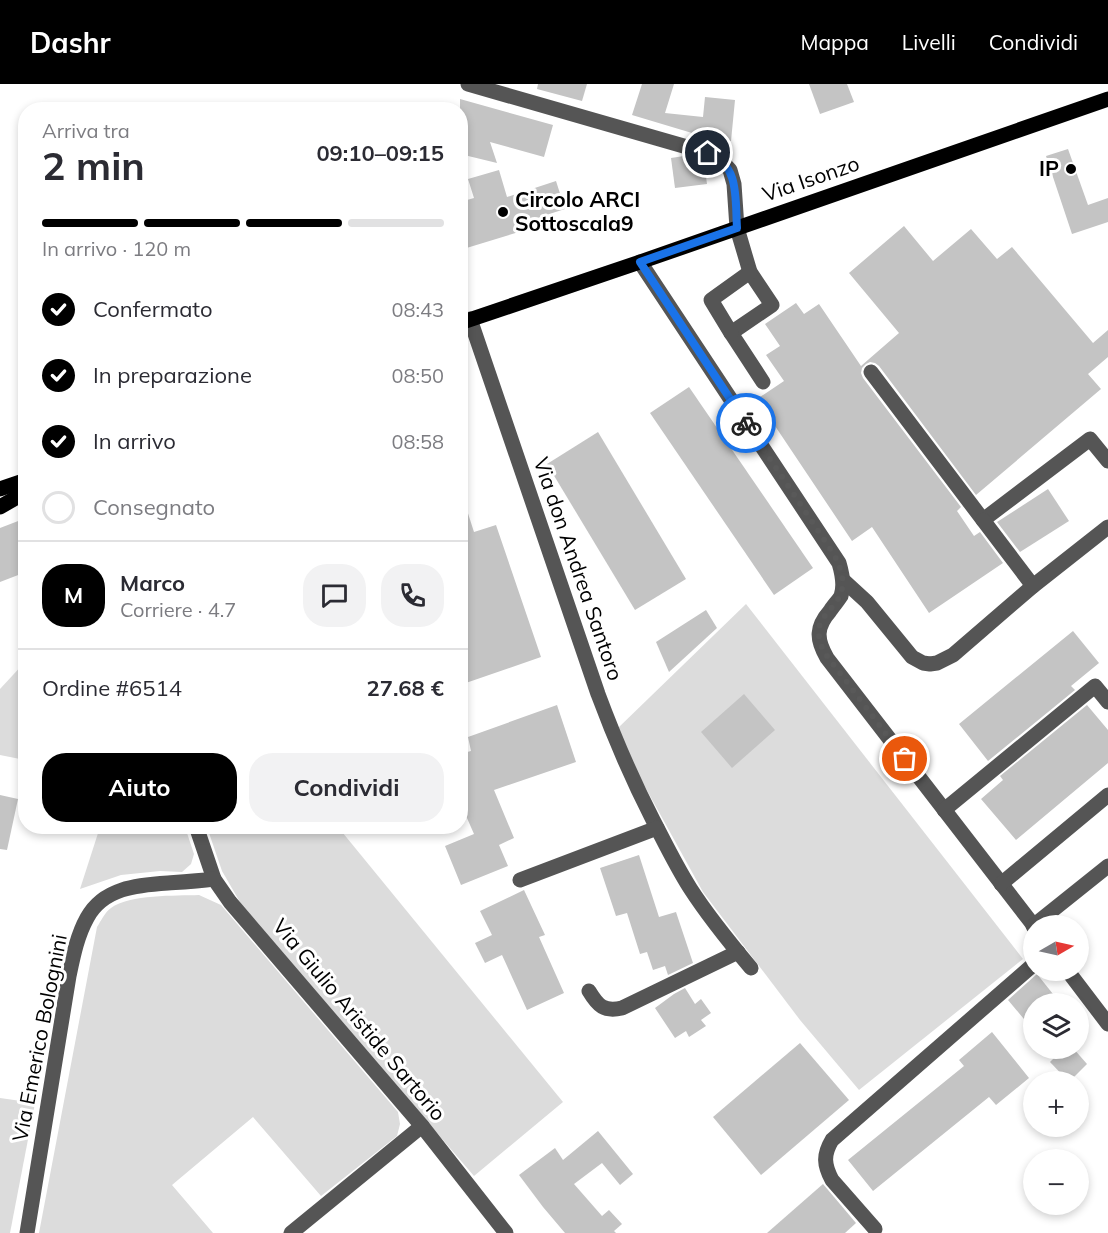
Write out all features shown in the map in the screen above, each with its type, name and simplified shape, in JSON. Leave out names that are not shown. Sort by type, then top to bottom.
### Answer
[{"type":"main road","name":"Via Isonzo","points":[[468,320],[1108,99]]},
{"type":"main road","points":[[0,489],[18,483]]},
{"type":"main road","points":[[0,507],[18,497]]},
{"type":"street","points":[[468,84],[714,155],[726,165],[733,177],[737,228],[750,272],[772,305],[731,333]]},
{"type":"street","points":[[640,262],[839,563],[843,580],[841,595],[821,623],[819,638],[824,652],[1024,915]]},
{"type":"street","points":[[750,272],[711,300],[763,382]]},
{"type":"street","name":"Via don Andrea Santoro","points":[[468,329],[605,711],[630,771],[688,886],[751,968]]},
{"type":"street","points":[[871,372],[1033,586]]},
{"type":"street","points":[[983,520],[1090,439],[1108,461]]},
{"type":"street","points":[[843,580],[867,602],[912,657],[930,664],[953,655],[1033,586],[1108,527]]},
{"type":"street","points":[[944,810],[1095,686],[1108,702]]},
{"type":"street","points":[[1000,884],[1108,795]]},
{"type":"street","points":[[520,880],[657,828]]},
{"type":"street","name":"Via Giulio Aristide Sartorio","points":[[199,834],[214,879],[237,910],[422,1126],[506,1233]]},
{"type":"street","points":[[1047,915],[1108,866]]},
{"type":"street","name":"Via Emerico Bolognini","points":[[27,1233],[69,976],[79,937],[87,918],[98,902],[117,891],[147,884],[214,879]]},
{"type":"street","points":[[589,991],[600,1006],[614,1010],[622,1008],[738,952]]},
{"type":"street","points":[[875,1229],[832,1180],[825,1154],[832,1140],[1023,974]]},
{"type":"street","points":[[1075,981],[1108,1024]]},
{"type":"street","points":[[291,1233],[422,1126]]},
{"type":"shaded area","points":[[746,604],[1023,959],[859,1090],[800,1020],[703,892],[628,756],[618,728]]},
{"type":"shaded area","points":[[18,670],[18,759],[0,755],[0,689]]},
{"type":"shaded area","points":[[98,834],[187,834],[194,854],[191,864],[182,872],[160,871],[121,875],[80,889]]},
{"type":"shaded area","points":[[209,834],[344,834],[563,1102],[474,1176],[244,909],[222,871]]},
{"type":"shaded area","points":[[199,895],[221,905],[398,1112],[400,1124],[397,1136],[321,1196],[253,1117],[172,1185],[213,1233],[39,1233],[97,927],[105,914],[119,903],[141,898]]},
{"type":"shaded area","points":[[0,1098],[35,1103],[10,1233],[0,1233]]},
{"type":"building","points":[[538,84],[587,84],[582,101],[537,89]]},
{"type":"building","points":[[642,84],[674,84],[665,113],[703,117],[705,97],[735,100],[731,141],[712,139],[632,115]]},
{"type":"building","points":[[809,84],[847,84],[854,102],[820,114]]},
{"type":"building","points":[[460,99],[553,125],[544,157],[490,142],[497,163],[468,156],[468,102],[460,102]]},
{"type":"building","points":[[1068,149],[1088,205],[1108,198],[1108,222],[1072,234],[1046,156]]},
{"type":"building","points":[[684,156],[704,162],[707,184],[675,188],[671,158]]},
{"type":"building","points":[[499,170],[507,197],[556,181],[565,209],[540,217],[542,225],[468,248],[468,200],[474,198],[468,179]]},
{"type":"building","points":[[904,226],[933,261],[971,229],[997,259],[1012,247],[1093,343],[1108,330],[1108,357],[1088,374],[1101,389],[976,495],[879,366],[870,362],[862,368],[863,378],[961,507],[957,511],[974,536],[980,532],[1003,563],[929,613],[872,527],[852,541],[757,399],[784,381],[766,355],[780,346],[765,324],[796,303],[804,314],[819,304],[861,366],[899,333],[849,273]]},
{"type":"building","points":[[689,387],[813,568],[774,595],[650,413]]},
{"type":"building","points":[[598,432],[686,579],[635,610],[547,464]]},
{"type":"building","points":[[1048,489],[1069,521],[1020,552],[997,522]]},
{"type":"building","points":[[468,513],[474,532],[496,525],[541,657],[468,682]]},
{"type":"building","points":[[18,521],[18,575],[0,582],[0,528]]},
{"type":"building","points":[[706,610],[717,628],[669,672],[656,642]]},
{"type":"building","points":[[1073,631],[1099,663],[1071,686],[1075,690],[988,761],[959,724]]},
{"type":"building","points":[[744,694],[775,730],[732,768],[701,732]]},
{"type":"building","points":[[557,705],[576,762],[494,790],[514,838],[499,845],[508,866],[461,885],[445,846],[474,834],[468,820],[468,752],[471,751],[468,737]]},
{"type":"building","points":[[1087,705],[1108,730],[1108,763],[1016,840],[981,799],[1003,780],[1000,776]]},
{"type":"building","points":[[0,795],[18,799],[7,850],[0,849]]},
{"type":"building","points":[[639,855],[659,917],[676,912],[693,963],[668,975],[665,966],[653,970],[647,952],[640,954],[627,913],[616,916],[600,868]]},
{"type":"building","points":[[524,890],[545,935],[539,937],[564,993],[527,1010],[502,955],[485,963],[475,943],[492,935],[480,911]]},
{"type":"building","points":[[1029,981],[1043,981],[1052,993],[1023,993],[1023,1018],[1008,1000]]},
{"type":"building","points":[[685,988],[695,1004],[701,999],[711,1013],[701,1020],[706,1026],[689,1037],[686,1031],[675,1038],[655,1008]]},
{"type":"building","points":[[992,1032],[1023,1071],[1023,1083],[996,1105],[989,1097],[873,1191],[848,1160],[964,1066],[959,1060]]},
{"type":"building","points":[[800,1043],[849,1100],[761,1175],[713,1117]]},
{"type":"building","points":[[1053,1059],[1083,1059],[1087,1064],[1080,1071],[1059,1071],[1050,1062]]},
{"type":"building","points":[[598,1131],[633,1174],[620,1185],[602,1163],[574,1184],[602,1216],[609,1210],[622,1224],[614,1231],[616,1233],[565,1233],[519,1175],[555,1148],[563,1160]]},
{"type":"building","points":[[823,1184],[856,1223],[845,1233],[767,1233]]},
{"type":"way so far","points":[[746,423],[839,563],[843,588],[838,601],[821,623],[820,644],[827,658],[905,759]]},
{"type":"place","name":"IP","points":[[1071,169]]},
{"type":"place","name":"Circolo ARCI Sottoscala9","points":[[503,212]]},
{"type":"route","points":[[708,153],[720,159],[733,177],[737,228],[640,262],[746,423]]}]
